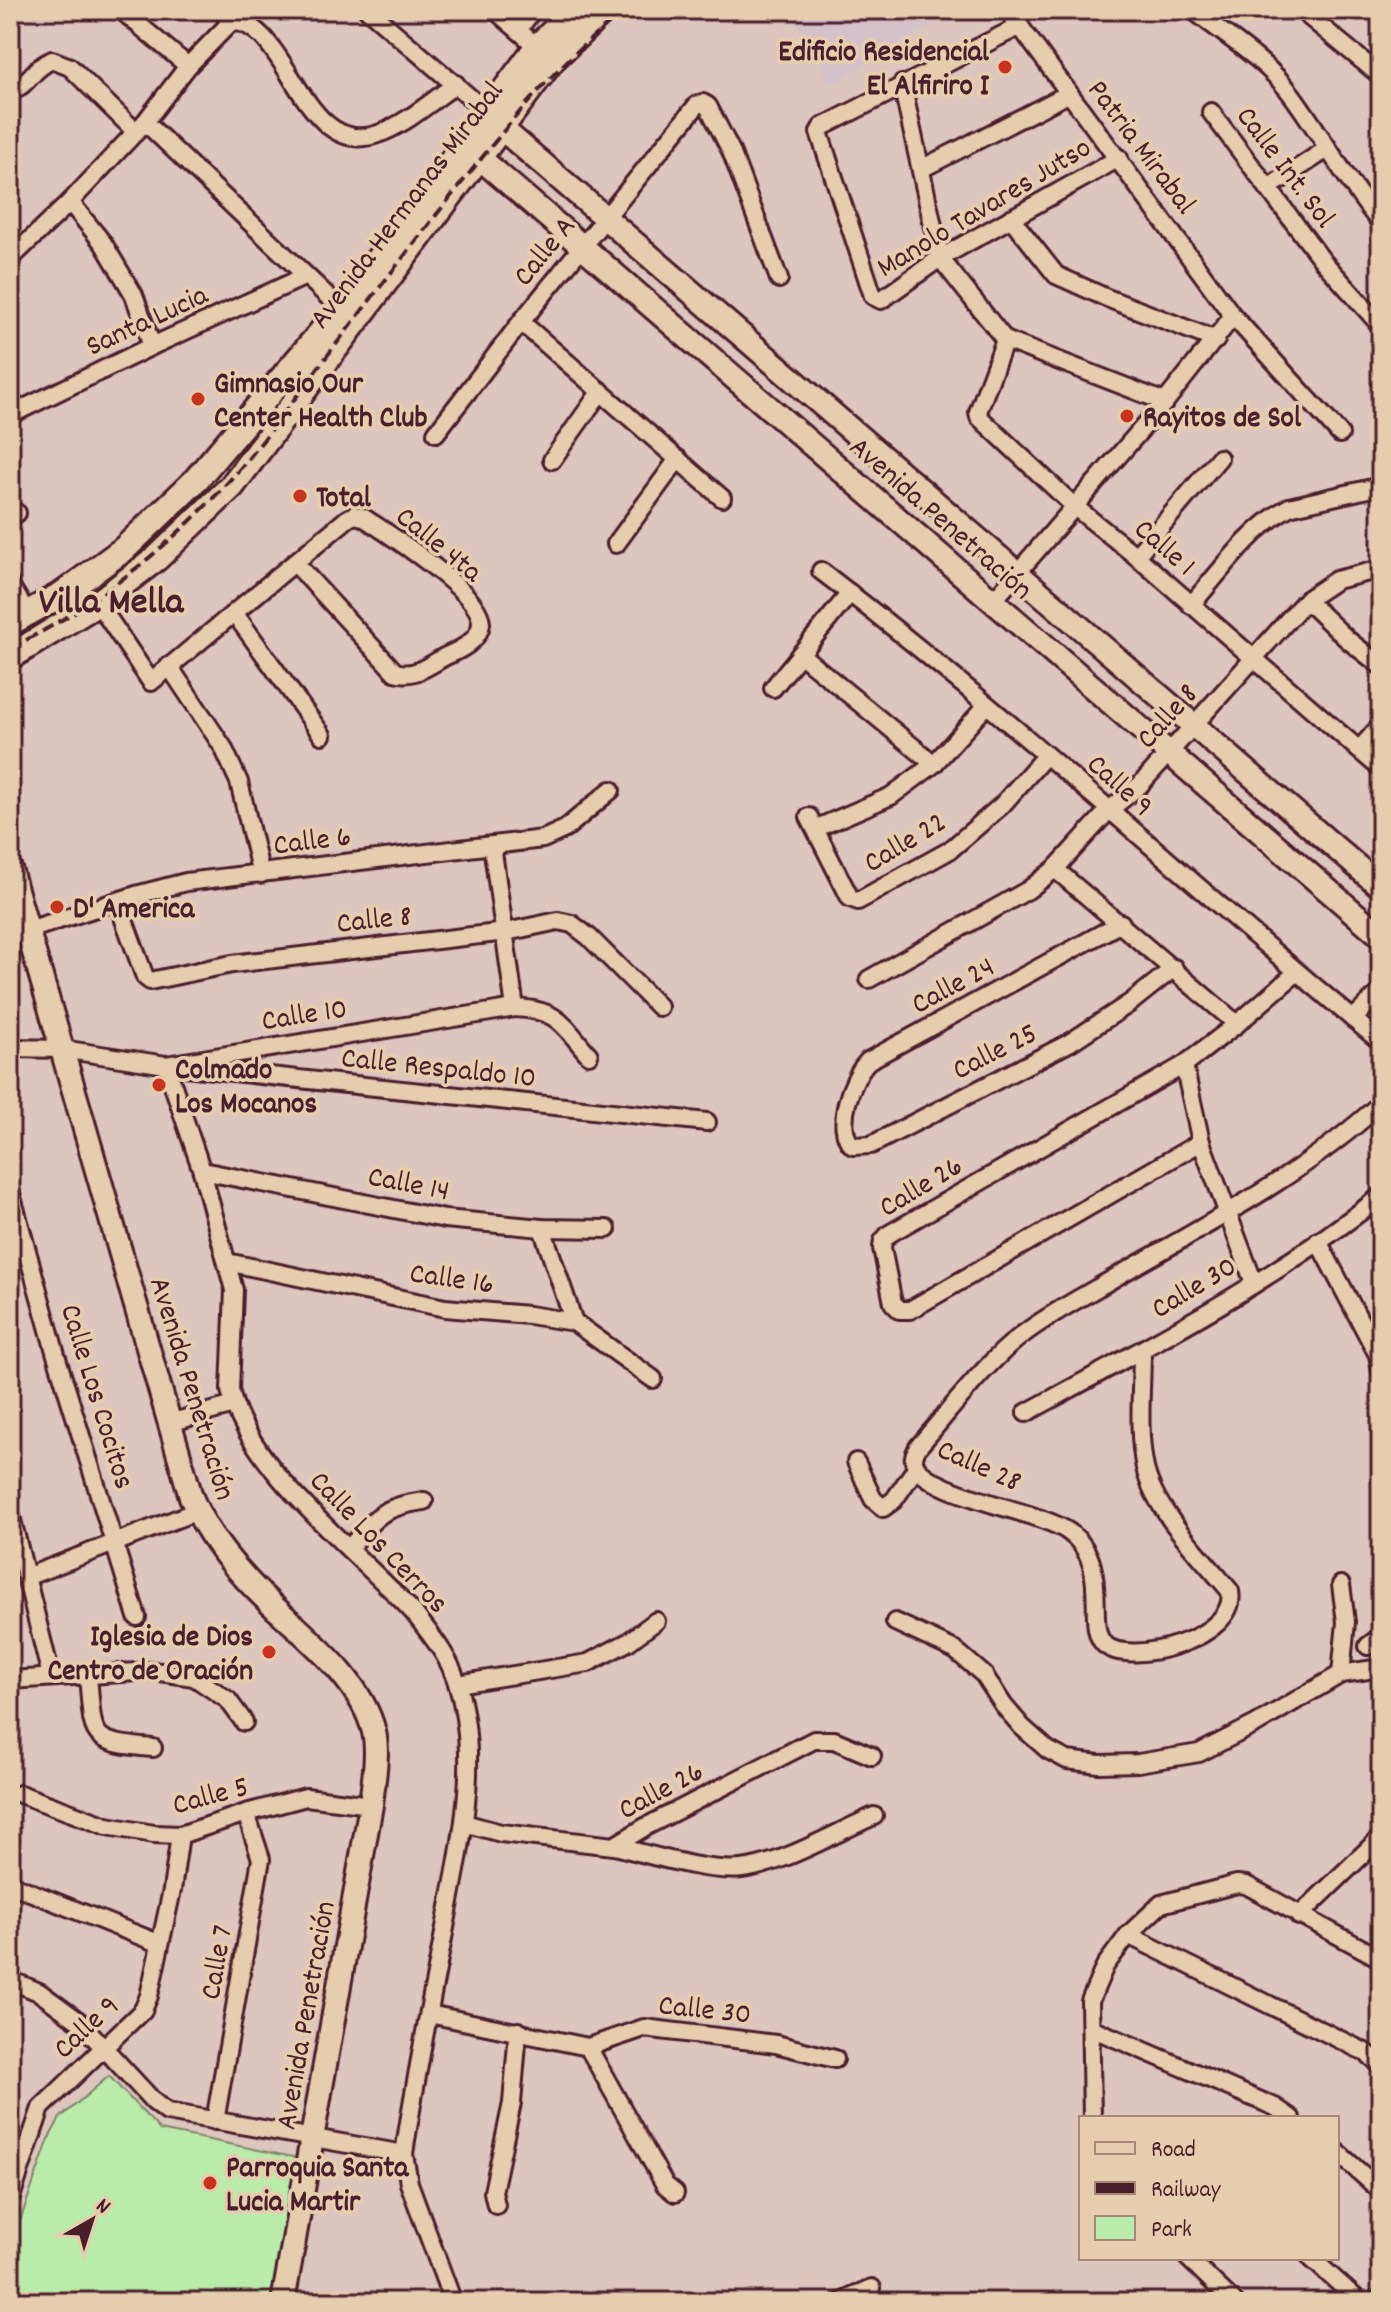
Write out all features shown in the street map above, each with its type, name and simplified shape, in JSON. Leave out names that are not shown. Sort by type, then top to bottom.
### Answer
[{"type":"main road","name":"Avenida Hermanas Mirabal","points":[[10,657],[98,603],[157,558],[232,486],[576,10]]},
{"type":"main road","name":"Avenida Hermanas Mirabal","points":[[545,54],[604,10]]},
{"type":"main road","name":"Avenida Hermanas Mirabal","points":[[19,618],[64,593],[124,549],[194,482],[472,151]]},
{"type":"street","points":[[121,10],[188,66]]},
{"type":"street","points":[[368,10],[494,120]]},
{"type":"street","points":[[495,10],[545,54]]},
{"type":"street","points":[[518,30],[533,10]]},
{"type":"street","points":[[1193,10],[1279,80],[1381,223]]},
{"type":"street","points":[[1301,10],[1381,76]]},
{"type":"street","points":[[12,252],[70,202],[140,127],[226,16],[253,29],[287,69],[315,113],[324,123],[347,135],[374,135],[390,129],[456,84]]},
{"type":"street","points":[[1013,16],[902,84],[940,258],[1005,340],[1165,402]]},
{"type":"street","name":"Patria Mirabal","points":[[1013,16],[1233,316],[1340,434]]},
{"type":"street","points":[[10,92],[22,88],[38,66],[52,60],[70,67],[341,309]]},
{"type":"street","name":"Manolo Tavares Jutso","points":[[902,84],[828,122],[819,132],[876,299],[881,300],[940,258],[1119,158]]},
{"type":"street","points":[[921,169],[1068,94]]},
{"type":"street","name":"Calle A","points":[[436,433],[521,322],[697,105],[703,103],[708,106],[731,151],[779,279]]},
{"type":"street","name":"Calle Int. Sol","points":[[1211,112],[1322,260],[1381,326]]},
{"type":"street","name":"Avenida Penetración","points":[[494,120],[1381,887]]},
{"type":"street","points":[[1268,188],[1327,149]]},
{"type":"street","name":"Avenida Penetración","points":[[472,151],[1381,936]]},
{"type":"street","points":[[70,202],[103,243],[134,295],[152,346]]},
{"type":"street","points":[[1011,218],[1056,275],[1216,340]]},
{"type":"street","name":"Santa Lucia","points":[[10,415],[306,276]]},
{"type":"street","points":[[993,601],[1165,402],[1233,316]]},
{"type":"street","points":[[521,322],[722,498]]},
{"type":"street","name":"Calle 1","points":[[1005,340],[978,415],[1075,507],[1136,556],[1381,769]]},
{"type":"street","points":[[552,460],[601,391]]},
{"type":"street","points":[[1136,556],[1219,458]]},
{"type":"street","points":[[616,544],[678,459]]},
{"type":"street","points":[[1191,605],[1276,514],[1289,507],[1381,486]]},
{"type":"street","name":"Calle 4ta","points":[[354,515],[363,517],[458,586],[480,617],[481,626],[468,644],[412,674],[404,675],[388,666],[295,563],[354,515]]},
{"type":"street","points":[[98,603],[151,682],[295,563]]},
{"type":"street","name":"Calle 8","points":[[869,979],[1028,890],[1055,869],[1108,811],[1140,785],[1306,600],[1336,580],[1381,569]]},
{"type":"street","name":"Calle 9","points":[[821,571],[1046,755],[1296,973],[1381,1042]]},
{"type":"street","points":[[10,585],[19,618]]},
{"type":"street","points":[[773,688],[850,593]]},
{"type":"street","points":[[1306,600],[1381,666]]},
{"type":"street","points":[[235,614],[322,735]]},
{"type":"street","points":[[800,654],[934,764],[986,706]]},
{"type":"street","points":[[169,666],[217,736],[239,782],[261,874]]},
{"type":"street","points":[[1359,750],[1381,725]]},
{"type":"street","name":"Calle 22","points":[[934,764],[891,796],[813,823],[850,898],[858,901],[950,850],[1002,805],[1046,755]]},
{"type":"street","name":"Calle 6","points":[[19,933],[186,882],[543,839],[565,829],[611,790]]},
{"type":"street","points":[[492,845],[515,1008]]},
{"type":"street","name":"Avenida Penetración","points":[[10,869],[19,933],[62,1049],[197,1511],[231,1562],[333,1662],[359,1699],[374,1733],[371,1805],[283,2302]]},
{"type":"street","points":[[1055,869],[1237,1024]]},
{"type":"street","name":"Calle 8","points":[[117,901],[145,977],[156,982],[232,964],[506,932],[558,921],[572,924],[659,1007]]},
{"type":"street","name":"Calle 24","points":[[843,1121],[858,1071],[868,1061],[1121,923]]},
{"type":"street","name":"Calle 25","points":[[843,1121],[846,1140],[853,1146],[871,1145],[1069,1043],[1130,1003],[1174,968]]},
{"type":"street","name":"Calle 26","points":[[1201,1142],[910,1310],[900,1310],[893,1303],[882,1248],[889,1234],[1184,1065],[1296,973]]},
{"type":"street","points":[[1353,1019],[1381,991]]},
{"type":"street","name":"Calle 10","points":[[10,1048],[62,1049],[166,1065],[515,1008],[539,1009],[555,1016],[589,1055]]},
{"type":"street","name":"Calle Respaldo 10","points":[[166,1065],[707,1122]]},
{"type":"street","name":"Calle Los Cerros","points":[[166,1065],[202,1171],[234,1290],[230,1390],[249,1437],[274,1471],[349,1549],[380,1576],[427,1630],[452,1668],[458,1684],[468,1744],[464,1823],[404,2154],[409,2183],[453,2302]]},
{"type":"street","points":[[1184,1065],[1201,1142],[1254,1283]]},
{"type":"street","name":"Calle 28","points":[[1142,1350],[1145,1469],[1156,1496],[1230,1591],[1232,1602],[1229,1611],[1216,1624],[1192,1641],[1170,1649],[1123,1652],[1103,1643],[1098,1634],[1096,1579],[1092,1563],[1071,1533],[1053,1523],[983,1502],[929,1478],[916,1468],[913,1459],[918,1447],[1020,1337],[1048,1317],[1228,1213],[1359,1124],[1381,1103]]},
{"type":"street","name":"Calle 14","points":[[202,1171],[445,1219],[542,1228],[607,1229]]},
{"type":"street","name":"Calle Los Cocitos","points":[[11,1199],[137,1617]]},
{"type":"street","name":"Calle 30","points":[[1026,1413],[1142,1350],[1254,1283],[1380,1200]]},
{"type":"street","points":[[542,1228],[574,1322]]},
{"type":"street","points":[[1318,1241],[1378,1355],[1381,1370]]},
{"type":"street","name":"Calle 16","points":[[227,1262],[445,1308],[574,1322],[653,1379]]},
{"type":"street","points":[[169,1423],[234,1405]]},
{"type":"street","points":[[856,1462],[873,1499],[883,1508],[894,1500],[916,1468]]},
{"type":"street","points":[[349,1549],[373,1519],[396,1505],[424,1501]]},
{"type":"street","points":[[26,1577],[197,1511]]},
{"type":"street","points":[[10,1512],[51,1676]]},
{"type":"street","points":[[1341,1585],[1346,1622],[1341,1674]]},
{"type":"street","points":[[458,1684],[588,1663],[628,1642],[656,1621]]},
{"type":"street","points":[[895,1622],[955,1650],[984,1675],[1022,1727],[1048,1750],[1067,1760],[1089,1763],[1138,1763],[1199,1753],[1341,1674],[1381,1668]]},
{"type":"street","points":[[10,1680],[153,1671],[194,1677],[228,1700],[244,1722]]},
{"type":"street","points":[[88,1676],[93,1729],[104,1740],[153,1748]]},
{"type":"street","name":"Calle 26","points":[[464,1823],[501,1833],[614,1846],[814,1740],[834,1740],[872,1756]]},
{"type":"street","name":"Calle 5","points":[[20,1794],[107,1826],[180,1835],[306,1797],[371,1805]]},
{"type":"street","name":"Calle 7","points":[[215,2121],[261,1859],[246,1813]]},
{"type":"street","points":[[614,1846],[698,1865],[739,1869],[772,1863],[874,1816]]},
{"type":"street","name":"Calle 9","points":[[10,2200],[41,2108],[143,2010],[149,1996],[158,1943],[172,1890],[180,1835]]},
{"type":"street","points":[[1299,1916],[1381,1837]]},
{"type":"street","points":[[10,1884],[158,1943]]},
{"type":"street","points":[[1092,2116],[1090,2001],[1105,1966],[1128,1935],[1161,1904],[1237,1884],[1246,1885],[1381,1959]]},
{"type":"street","points":[[1128,1935],[1367,2053],[1381,2065]]},
{"type":"street","points":[[10,1980],[60,2005],[167,2112],[404,2154]]},
{"type":"street","points":[[429,2014],[588,2047],[665,2185],[675,2193]]},
{"type":"street","name":"Calle 30","points":[[588,2047],[644,2028],[776,2044],[835,2059]]},
{"type":"street","points":[[1091,2028],[1275,2107],[1288,2116]]},
{"type":"street","points":[[496,2205],[493,2192],[512,2103],[518,2031]]},
{"type":"street","points":[[1339,2154],[1381,2191]]},
{"type":"street","points":[[1190,2260],[1234,2302]]},
{"type":"street","points":[[1313,2260],[1360,2302]]},
{"type":"street","points":[[841,2302],[872,2288]]},
{"type":"street","points":[[1377,2302],[1381,2297]]},
{"type":"shaded area","points":[[791,10],[958,10],[830,85]]},
{"type":"green space","points":[[109,2076],[160,2130],[303,2159],[278,2302],[19,2302],[10,2249],[50,2136],[60,2118]]},
{"type":"railway","points":[[10,648],[104,593],[161,548],[214,498],[263,441],[483,156],[559,69],[626,10]]},
{"type":"place","name":"Edificio Residencial El Alfiriro I","points":[[1005,67]]},
{"type":"place","name":"Gimnasio Our Center Health Club","points":[[198,399]]},
{"type":"place","name":"Rayitos de Sol","points":[[1127,416]]},
{"type":"place","name":"Total","points":[[300,496]]},
{"type":"place","name":"D' America","points":[[57,907]]},
{"type":"place","name":"Colmado Los Mocanos","points":[[159,1085]]},
{"type":"place","name":"Iglesia de Dios Centro de Oración","points":[[269,1652]]},
{"type":"place","name":"Parroquia Santa Lucia Martir","points":[[210,2183]]},
{"type":"district","name":"Villa Mella","points":[[111,599]]}]
